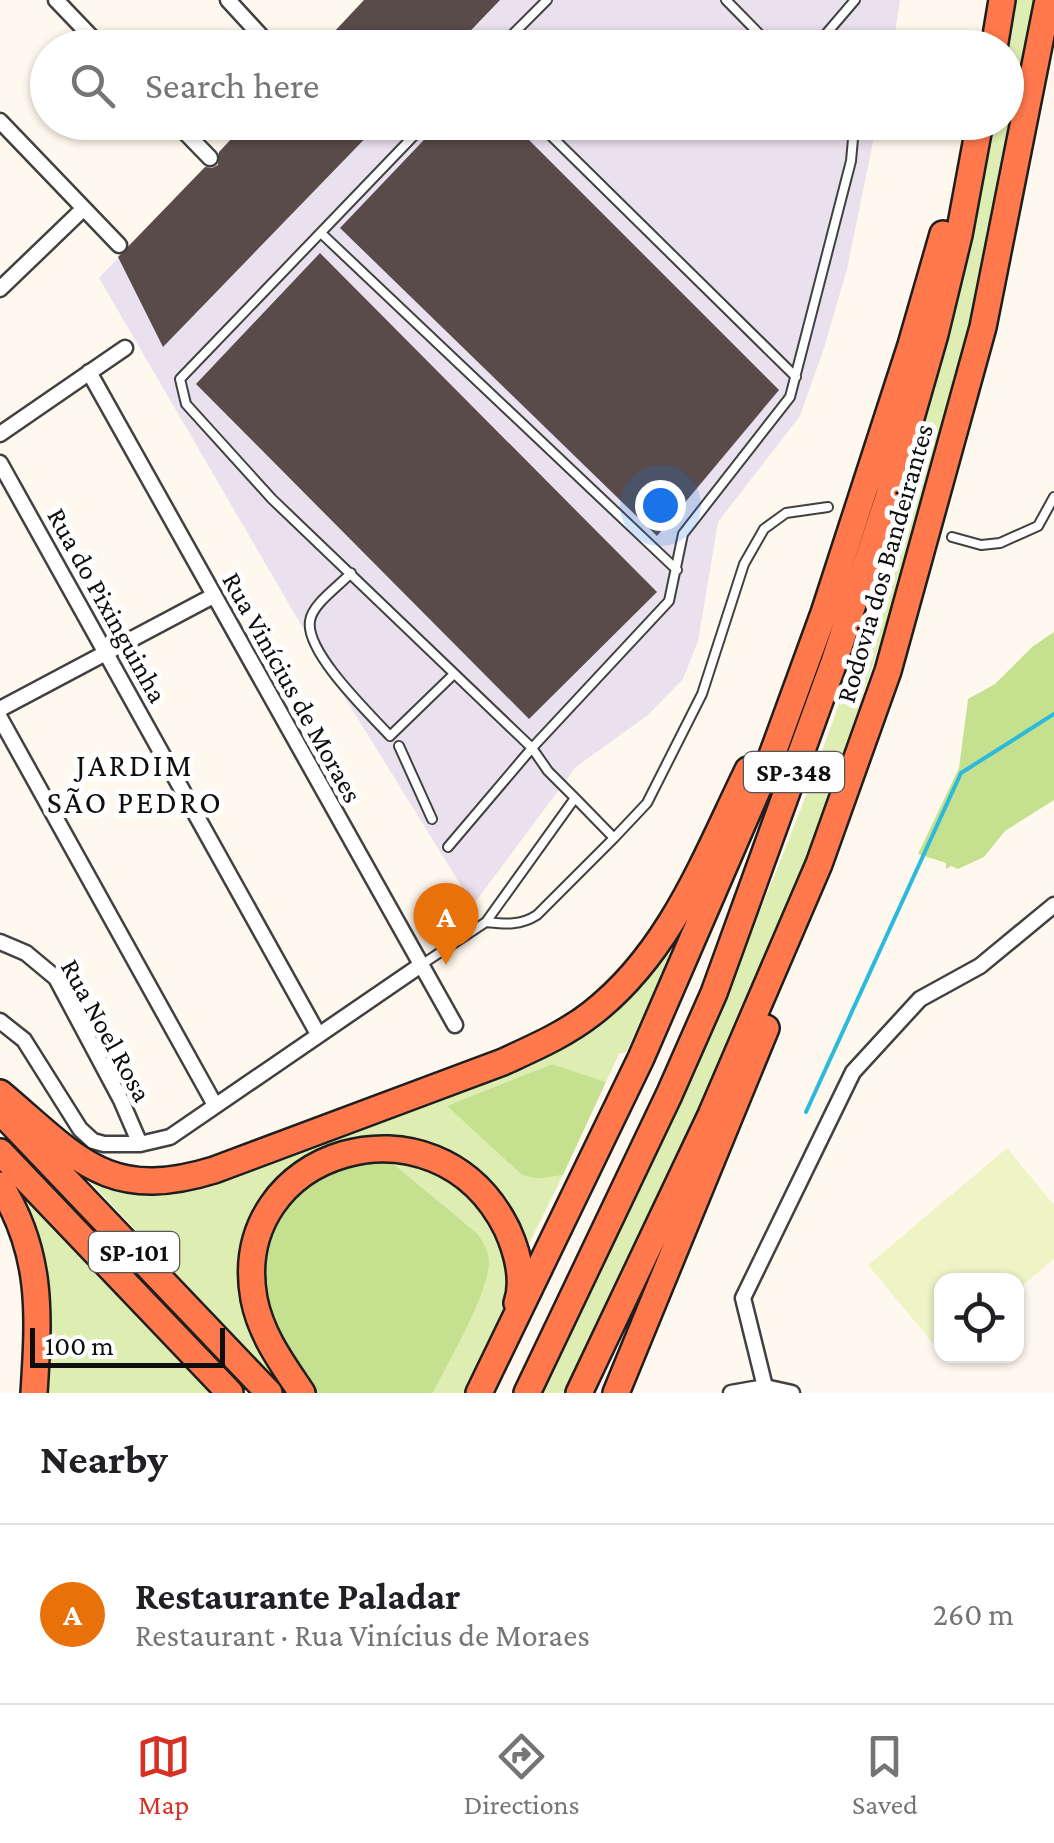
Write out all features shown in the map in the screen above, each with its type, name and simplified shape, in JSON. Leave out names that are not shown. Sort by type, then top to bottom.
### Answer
[{"type":"highway","points":[[997,30],[1002,0]]},
{"type":"highway","name":"Rodovia dos Bandeirantes","points":[[1024,121],[1048,0]]},
{"type":"highway","points":[[480,1393],[641,1058],[771,758],[824,613],[976,140]]},
{"type":"highway","name":"Rodovia dos Bandeirantes","points":[[527,1393],[714,992],[834,662],[888,498],[935,334],[977,140]]},
{"type":"highway","name":"Rodovia dos Bandeirantes","points":[[579,1393],[711,1115],[819,864],[888,671],[983,327],[1020,140]]},
{"type":"highway","points":[[0,1092],[100,1173],[124,1180],[182,1180],[502,1062],[548,1041],[588,1016],[651,956],[697,877],[824,613]]},
{"type":"highway","points":[[616,1393],[770,1018],[819,864]]},
{"type":"highway","name":"SP-101","points":[[0,1110],[268,1393]]},
{"type":"highway","points":[[302,1393],[262,1327],[254,1298],[254,1250],[274,1206],[291,1185],[336,1154],[394,1148],[427,1155],[480,1188],[498,1212],[517,1255],[520,1281],[520,1296],[498,1355]]},
{"type":"highway","name":"SP-101","points":[[0,1152],[230,1393]]},
{"type":"highway","points":[[0,1185],[17,1212],[29,1244],[37,1286],[39,1322],[34,1393]]},
{"type":"street","points":[[56,0],[85,30]]},
{"type":"street","points":[[228,0],[256,30]]},
{"type":"street","points":[[0,121],[119,245]]},
{"type":"street","points":[[193,140],[210,158]]},
{"type":"street","points":[[0,290],[82,210]]},
{"type":"street","points":[[0,434],[124,348]]},
{"type":"street","name":"Rua Vinícius de Moraes","points":[[89,372],[455,1025]]},
{"type":"street","name":"Rua do Pixinguinha","points":[[0,462],[318,1034]]},
{"type":"street","points":[[0,709],[213,596]]},
{"type":"street","points":[[0,718],[215,1105]]},
{"type":"street","points":[[765,1387],[743,1298],[852,1072],[920,999],[980,966],[1054,905]]},
{"type":"street","name":"Rua Noel Rosa","points":[[0,942],[43,964],[56,978],[140,1144],[93,1141],[80,1129],[24,1040],[0,1022]]},
{"type":"street","points":[[140,1144],[170,1137],[420,965]]},
{"type":"street","points":[[730,1393],[765,1387],[792,1393]]},
{"type":"lane","points":[[517,30],[547,0]]},
{"type":"lane","points":[[726,0],[755,30]]},
{"type":"lane","points":[[829,30],[855,0]]},
{"type":"lane","points":[[410,140],[180,379],[186,404],[272,499],[532,748],[614,838]]},
{"type":"lane","points":[[555,140],[796,376]]},
{"type":"lane","points":[[448,846],[532,748],[669,601],[683,534],[790,396],[851,161],[853,140]]},
{"type":"lane","points":[[322,234],[677,570]]},
{"type":"lane","points":[[952,536],[981,545],[1000,543],[1038,526],[1054,497]]},
{"type":"lane","points":[[486,922],[526,922],[537,915],[647,803],[702,694],[744,564],[764,530],[786,513],[828,507]]},
{"type":"lane","points":[[351,573],[313,612],[310,630],[329,669],[390,736],[454,674]]},
{"type":"lane","points":[[398,746],[432,819]]},
{"type":"lane","points":[[420,965],[486,922],[575,798]]},
{"type":"shaded area","points":[[364,0],[900,0],[896,30],[336,30]]},
{"type":"shaded area","points":[[231,140],[874,140],[847,269],[800,416],[718,522],[698,641],[683,679],[648,715],[576,767],[473,905],[321,659],[99,278]]},
{"type":"green space","points":[[1013,0],[1037,0],[1024,64],[1024,30],[1009,30]]},
{"type":"green space","points":[[988,140],[1009,140],[966,350],[902,577],[814,837],[732,1039],[566,1393],[540,1393],[719,1007],[815,771],[893,531]]},
{"type":"green space","points":[[1054,632],[1054,800],[1005,831],[984,857],[958,869],[946,869],[946,863],[918,854],[959,768],[968,699],[995,684],[1032,647]]},
{"type":"green space","points":[[676,939],[626,1052],[619,1054],[606,1082],[552,1064],[448,1106],[522,1175],[538,1179],[563,1175],[523,1256],[515,1226],[398,1140],[288,1393],[82,1173],[138,1187],[514,1067],[644,978]]},
{"type":"green space","points":[[552,1064],[606,1082],[563,1175],[538,1179],[522,1175],[447,1106]]},
{"type":"green space","points":[[1007,1148],[1054,1205],[1054,1259],[1024,1284],[1024,1273],[934,1273],[934,1345],[868,1265]]},
{"type":"green space","points":[[384,1156],[424,1162],[481,1203],[511,1261],[507,1305],[464,1393],[433,1393],[485,1284],[478,1234]]},
{"type":"green space","points":[[384,1156],[478,1234],[488,1255],[487,1277],[475,1310],[433,1393],[313,1393],[267,1318],[265,1252],[285,1203],[322,1172]]},
{"type":"green space","points":[[14,1180],[222,1393],[45,1393],[41,1252],[34,1223]]},
{"type":"building","points":[[364,0],[500,0],[471,30],[336,30]]},
{"type":"building","points":[[230,140],[364,140],[163,347],[118,257],[205,167],[218,165],[219,152]]},
{"type":"building","points":[[424,140],[529,140],[779,390],[657,536],[340,228]]},
{"type":"building","points":[[320,253],[657,592],[529,719],[196,384]]},
{"type":"waterway","points":[[806,1112],[961,773],[1054,714]]},
{"type":"place","name":"Restaurante Paladar","points":[[446,965]]},
{"type":"district","name":"JARDIM SÃO PEDRO","points":[[135,784]]}]
